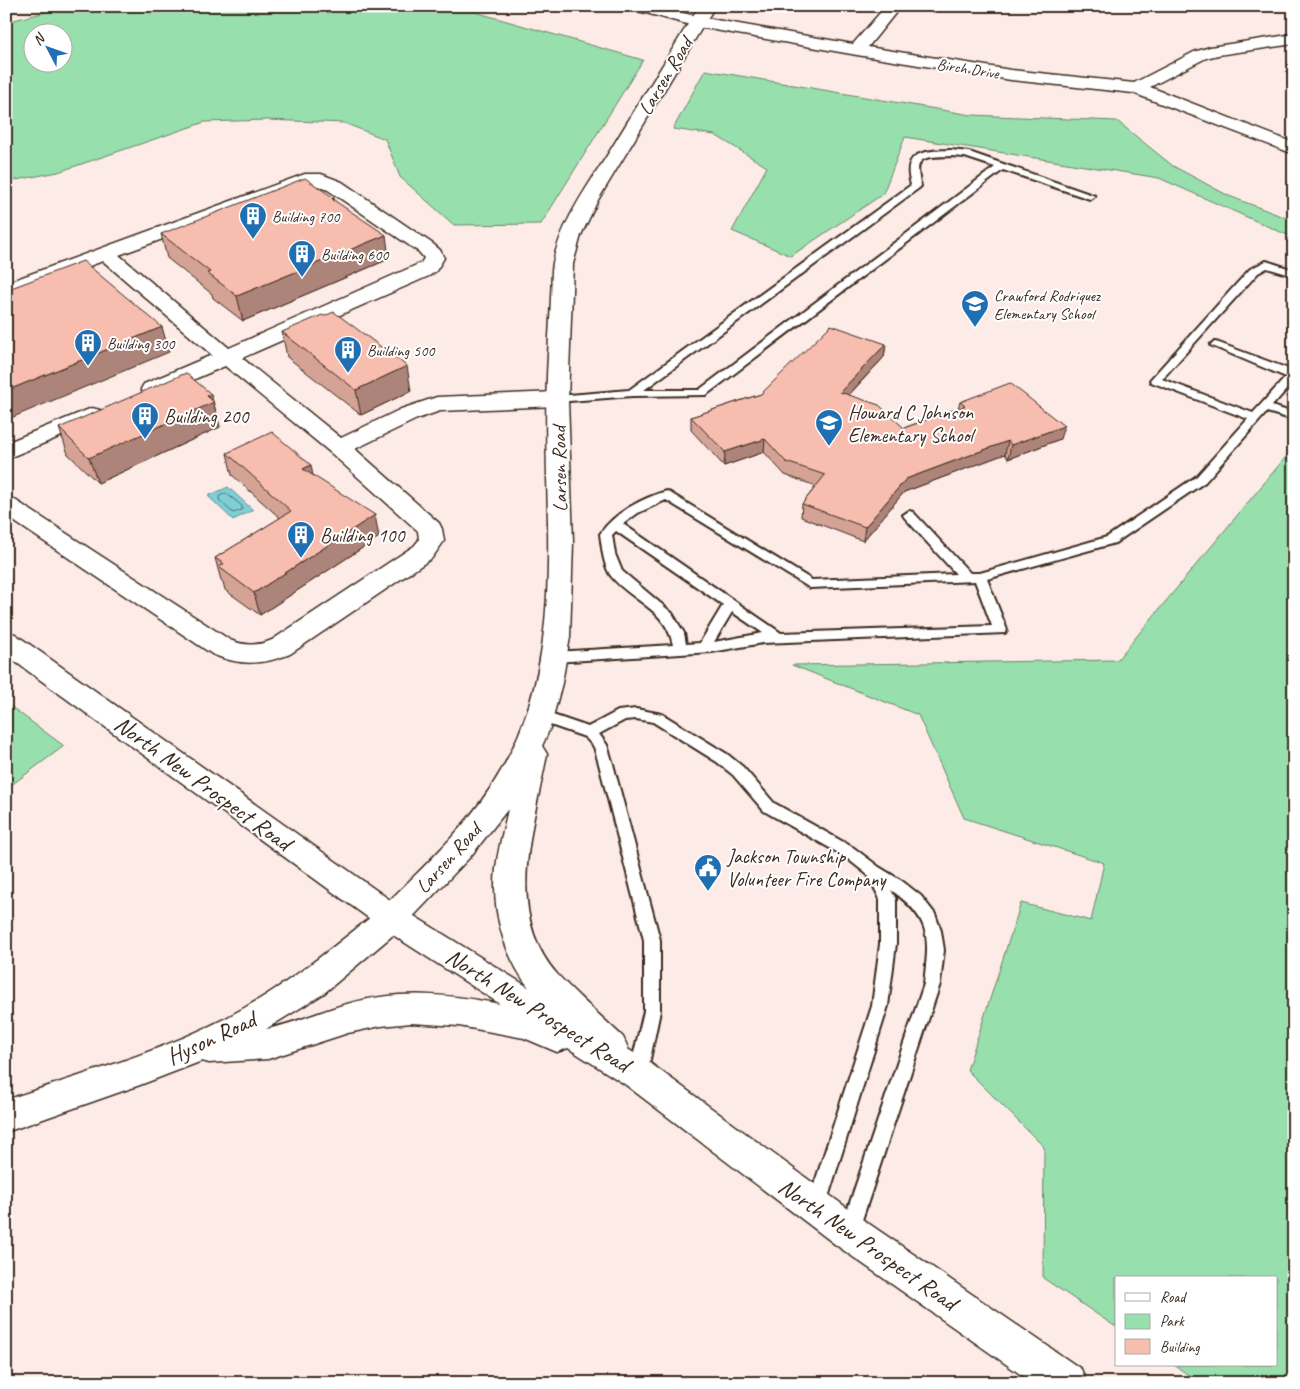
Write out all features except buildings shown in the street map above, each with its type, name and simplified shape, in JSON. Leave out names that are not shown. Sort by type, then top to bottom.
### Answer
[{"type":"street","name":"Birch Drive","points":[[636,6],[702,14],[857,50],[1011,75],[1136,88],[1294,150]]},
{"type":"street","points":[[857,50],[894,6]]},
{"type":"street","name":"Larsen Road","points":[[392,918],[439,872],[487,816],[517,770],[541,716],[550,684],[554,657],[560,572],[557,399],[563,264],[571,235],[589,200],[702,14]]},
{"type":"street","points":[[1136,88],[1200,55],[1216,50],[1294,39]]},
{"type":"street","points":[[6,290],[287,185],[313,179],[329,182],[433,254],[434,262],[422,272],[136,396]]},
{"type":"street","points":[[6,505],[222,647],[234,653],[245,655],[258,654],[281,647],[423,552],[432,541],[430,529],[423,522],[339,448],[227,357],[105,253]]},
{"type":"street","points":[[339,448],[409,414],[437,404],[557,399]]},
{"type":"street","points":[[6,452],[109,407]]},
{"type":"street","name":"North New Prospect Road","points":[[6,641],[392,918],[635,1072],[849,1232],[1067,1383]]},
{"type":"street","points":[[541,716],[511,869],[511,908],[519,938],[530,961],[545,982],[635,1072]]},
{"type":"street","name":"Hyson Road","points":[[6,1116],[140,1070],[239,1028],[311,984],[392,918]]},
{"type":"street","points":[[193,1049],[268,1044],[381,1010],[432,1008],[528,1024],[635,1072]]},
{"type":"lane","points":[[632,393],[916,186],[912,172],[913,164],[918,158],[928,154],[966,154],[1090,196]]},
{"type":"lane","points":[[557,399],[632,393],[702,393],[1002,166]]},
{"type":"lane","points":[[1255,418],[1156,380],[1254,271],[1266,264],[1294,272]]},
{"type":"lane","points":[[680,649],[677,633],[667,616],[616,573],[608,554],[606,534],[614,524],[639,505],[667,495],[810,584],[973,577],[1111,540],[1201,478],[1293,375],[1215,345]]},
{"type":"lane","points":[[1264,407],[1294,417]]},
{"type":"lane","points":[[554,657],[704,647],[763,638],[1000,630],[973,577],[909,515]]},
{"type":"lane","points":[[614,524],[779,638]]},
{"type":"lane","points":[[704,647],[730,604]]},
{"type":"lane","points":[[590,733],[623,715],[636,714],[657,718],[722,758],[738,771],[769,807],[849,852],[873,872],[908,892],[923,908],[933,928],[936,947],[932,984],[849,1232]]},
{"type":"lane","points":[[541,716],[590,733],[600,745],[606,764],[652,940],[652,1011],[635,1072]]},
{"type":"lane","points":[[815,1207],[880,1006],[886,972],[888,899],[873,872]]},
{"type":"green space","points":[[70,6],[454,6],[643,60],[541,224],[454,225],[400,177],[385,139],[344,123],[267,120],[205,122],[58,172],[6,182],[6,22]]},
{"type":"green space","points":[[705,70],[971,115],[1117,121],[1173,166],[1229,196],[1294,221],[1294,238],[1159,178],[905,137],[883,194],[791,256],[732,231],[767,167],[715,135],[673,129]]},
{"type":"green space","points":[[1294,447],[1294,1383],[1200,1383],[1175,1366],[1278,1366],[1278,1276],[1115,1276],[1115,1326],[1043,1278],[1044,1147],[967,1070],[1021,903],[1091,921],[1104,863],[964,818],[918,715],[792,665],[1117,660]]},
{"type":"green space","points":[[6,703],[64,746],[6,789]]},
{"type":"water","points":[[228,487],[253,510],[233,520],[208,496]]},
{"type":"place","name":"Building 700","points":[[253,240]]},
{"type":"place","name":"Building 600","points":[[302,278]]},
{"type":"place","name":"Crawford Rodriquez Elementary School","points":[[975,328]]},
{"type":"place","name":"Building 300","points":[[88,367]]},
{"type":"place","name":"Building 500","points":[[348,374]]},
{"type":"place","name":"Building 200","points":[[145,440]]},
{"type":"place","name":"Howard C Johnson Elementary School","points":[[829,447]]},
{"type":"place","name":"Building 100","points":[[301,559]]},
{"type":"place","name":"Jackson Township Volunteer Fire Company","points":[[708,892]]}]
